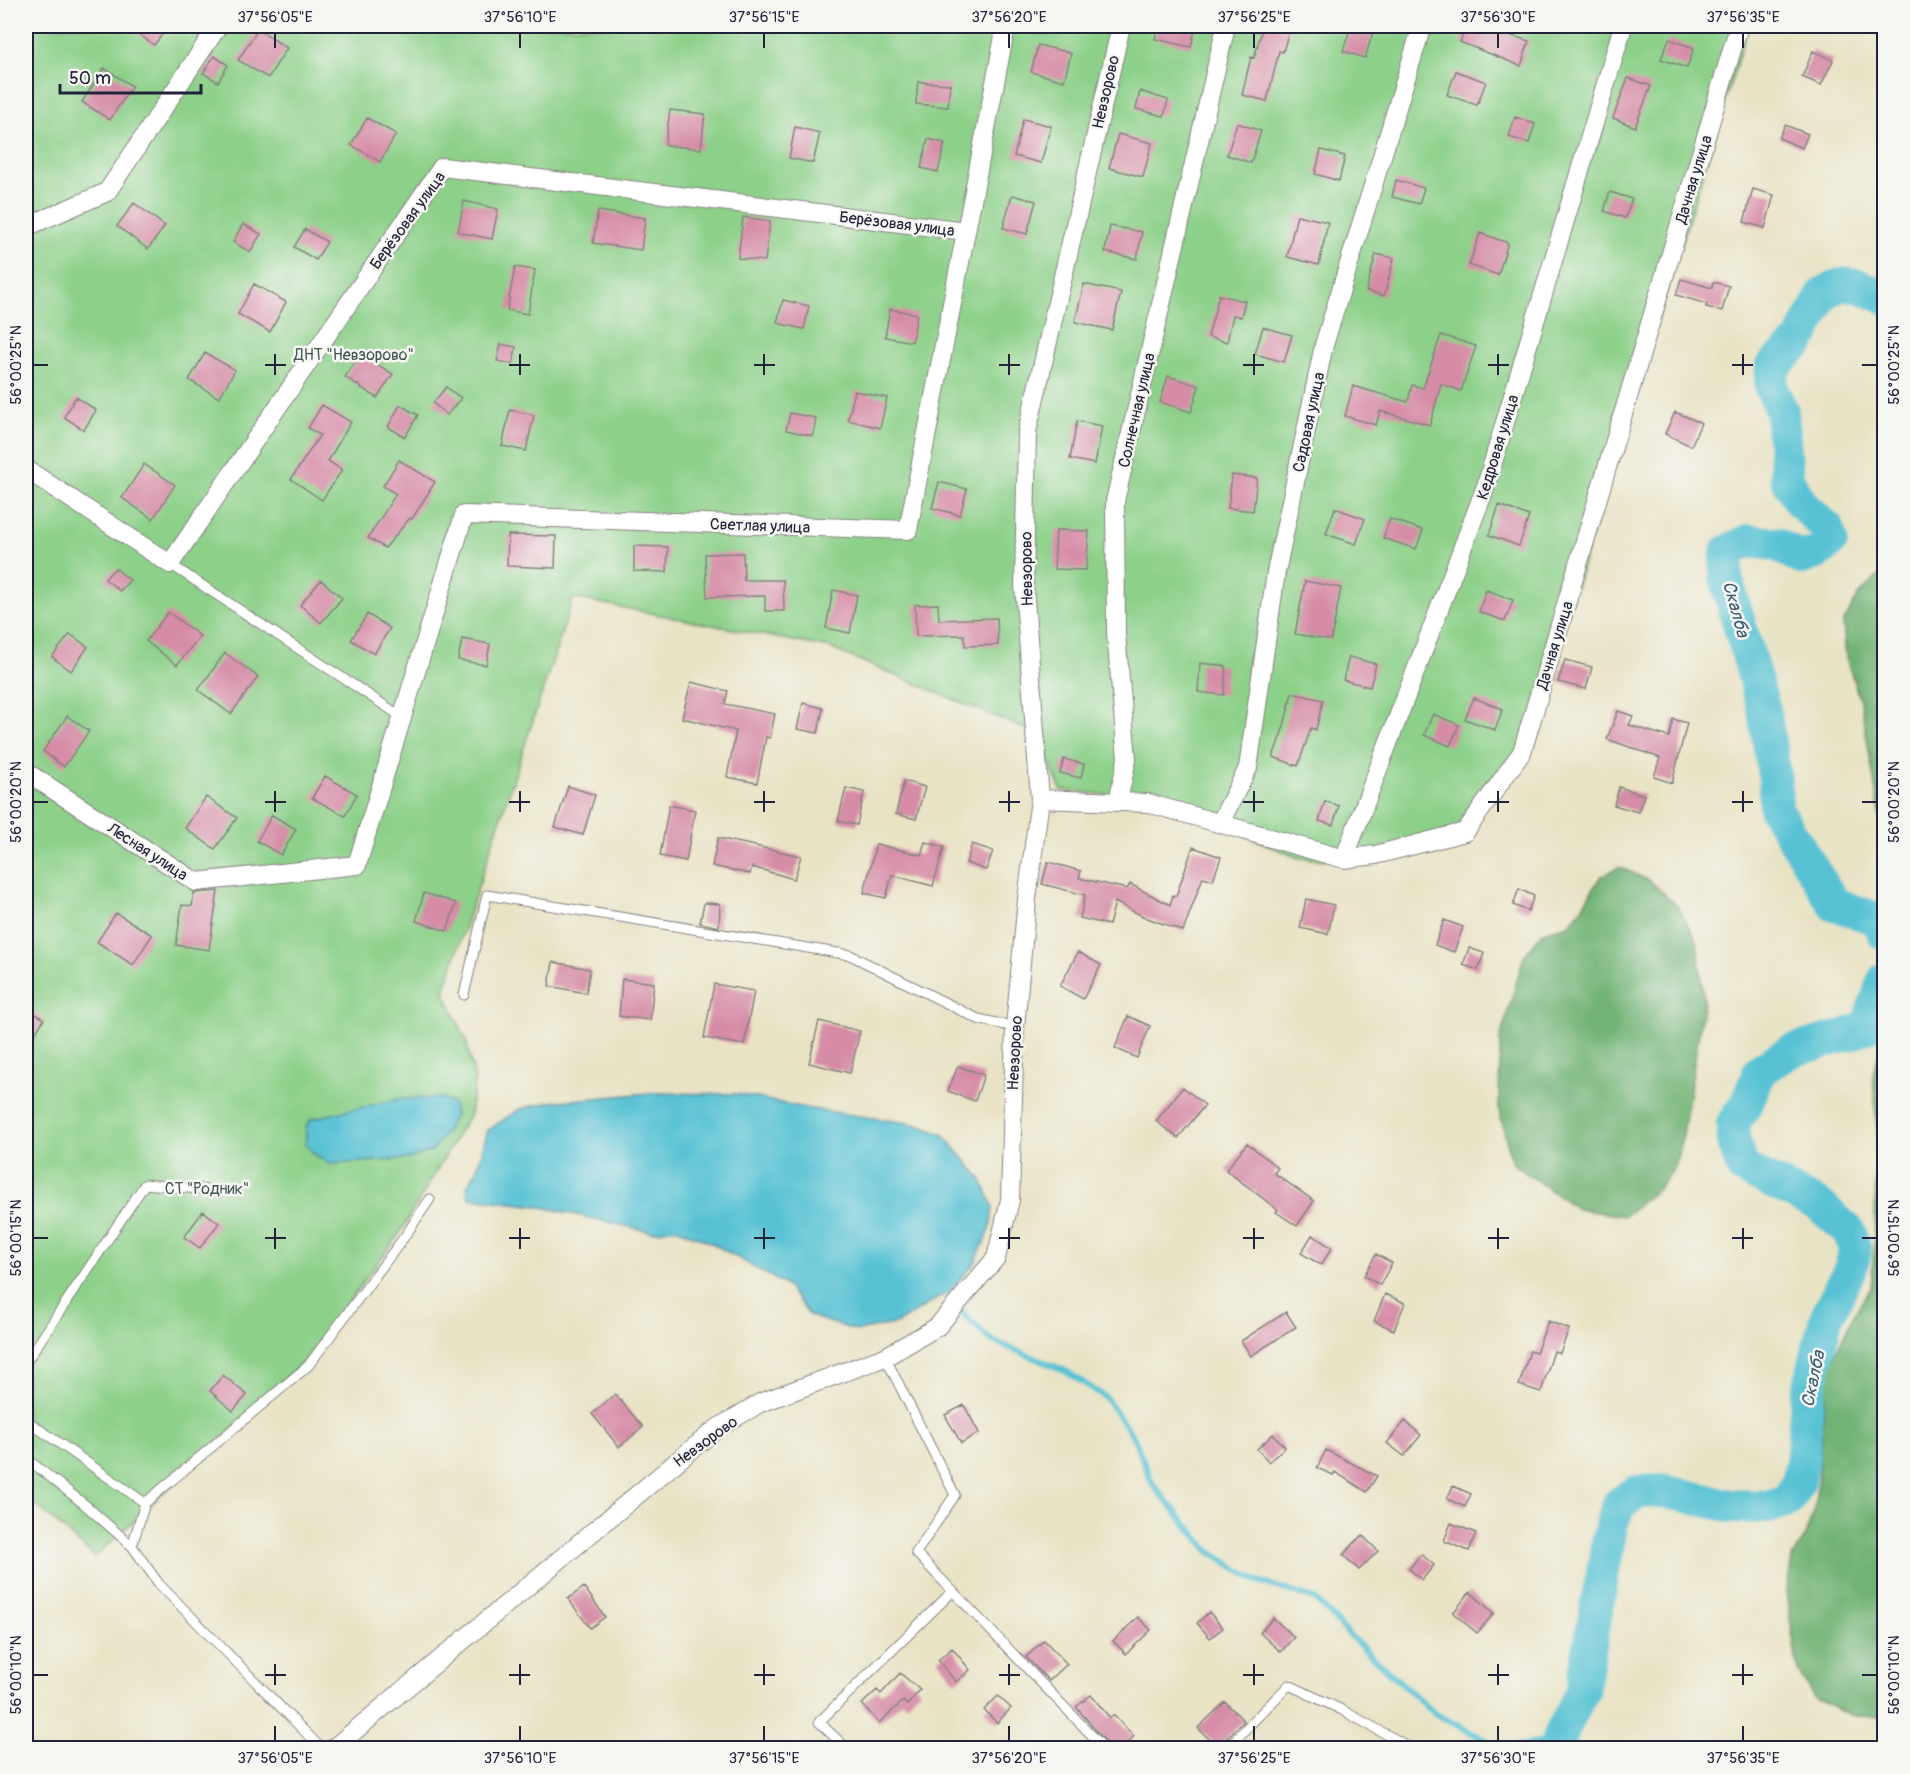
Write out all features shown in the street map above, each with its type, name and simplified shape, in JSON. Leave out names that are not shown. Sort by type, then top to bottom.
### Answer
[{"type":"street","points":[[26,227],[106,192],[218,26]]},
{"type":"street","name":"Светлая улица","points":[[357,865],[464,515],[908,530],[1006,26]]},
{"type":"street","name":"Невзорово","points":[[334,1749],[716,1429],[759,1403],[885,1357],[936,1327],[996,1258],[1010,1200],[1015,1027],[1026,899],[1040,799],[1024,585],[1027,432],[1121,26]]},
{"type":"street","name":"Солнечная улица","points":[[1118,801],[1126,759],[1116,633],[1115,501],[1226,26]]},
{"type":"street","name":"Садовая улица","points":[[1220,823],[1248,768],[1276,572],[1324,345],[1422,26]]},
{"type":"street","name":"Кедровая улица","points":[[1344,859],[1486,486],[1623,26]]},
{"type":"street","name":"Дачная улица","points":[[1040,799],[1148,803],[1344,859],[1375,855],[1465,832],[1522,752],[1739,26]]},
{"type":"street","name":"Берёзовая улица","points":[[170,564],[442,167],[966,231]]},
{"type":"street","points":[[26,469],[170,564]]},
{"type":"street","name":"Лесная улица","points":[[26,772],[196,882],[357,865]]},
{"type":"lane","points":[[170,564],[402,717]]},
{"type":"lane","points":[[464,995],[487,896],[850,955],[978,1019],[1015,1027]]},
{"type":"lane","points":[[26,1362],[145,1184],[210,1190]]},
{"type":"lane","points":[[132,1546],[145,1503],[308,1366],[430,1199]]},
{"type":"lane","points":[[885,1357],[955,1495],[916,1553],[1104,1749]]},
{"type":"lane","points":[[26,1420],[145,1503]]},
{"type":"lane","points":[[26,1458],[132,1546],[159,1584],[321,1749]]},
{"type":"lane","points":[[846,1749],[819,1722],[952,1592]]},
{"type":"lane","points":[[1227,1749],[1289,1684],[1342,1710],[1411,1749]]},
{"type":"green space","points":[[26,26],[1748,26],[1529,741],[1450,839],[1374,863],[1298,858],[1166,801],[1061,790],[1037,734],[830,648],[573,598],[444,991],[466,1040],[475,1079],[470,1114],[398,1236],[301,1364],[95,1557],[26,1496]]},
{"type":"green space","points":[[1884,570],[1884,839],[1861,704],[1846,657],[1843,623],[1858,596]]},
{"type":"green space","points":[[1619,867],[1650,881],[1677,906],[1697,941],[1704,1000],[1683,1135],[1674,1169],[1659,1188],[1624,1216],[1577,1209],[1512,1163],[1499,1110],[1500,1039],[1524,956],[1543,932],[1568,925],[1580,911],[1600,877]]},
{"type":"green space","points":[[1884,1036],[1884,1717],[1850,1716],[1815,1699],[1798,1671],[1786,1592],[1792,1558],[1805,1535],[1815,1509],[1827,1373],[1852,1317],[1871,1288],[1877,1129],[1873,1074]]},
{"type":"water","points":[[650,1093],[738,1094],[811,1109],[915,1124],[942,1134],[981,1178],[993,1207],[990,1230],[974,1264],[948,1292],[898,1323],[857,1331],[810,1316],[787,1286],[712,1243],[676,1228],[652,1232],[538,1206],[469,1198],[467,1187],[477,1169],[488,1130],[520,1109],[549,1102]]},
{"type":"water","points":[[442,1098],[453,1104],[455,1115],[432,1151],[407,1159],[330,1164],[315,1155],[306,1144],[306,1127],[311,1119],[398,1099]]},
{"type":"building","points":[[127,26],[169,26],[154,45]]},
{"type":"building","points":[[1158,26],[1196,26],[1191,47],[1155,39]]},
{"type":"building","points":[[1263,26],[1290,26],[1283,52],[1279,51],[1267,101],[1242,95],[1251,57],[1254,58]]},
{"type":"building","points":[[1351,26],[1375,26],[1365,58],[1343,51]]},
{"type":"building","points":[[1466,26],[1490,26],[1489,29],[1529,41],[1521,66],[1460,42]]},
{"type":"building","points":[[258,29],[287,48],[268,78],[238,60]]},
{"type":"building","points":[[1669,39],[1694,48],[1687,68],[1661,59]]},
{"type":"building","points":[[1038,45],[1071,53],[1064,81],[1031,72]]},
{"type":"building","points":[[1813,51],[1833,60],[1821,85],[1802,77]]},
{"type":"building","points":[[214,56],[228,65],[218,82],[203,73]]},
{"type":"building","points":[[104,68],[132,86],[110,120],[82,102]]},
{"type":"building","points":[[1456,71],[1486,82],[1477,105],[1447,95]]},
{"type":"building","points":[[1628,78],[1651,86],[1635,127],[1613,118]]},
{"type":"building","points":[[918,82],[950,84],[948,107],[916,104]]},
{"type":"building","points":[[1140,91],[1168,100],[1164,116],[1136,109]]},
{"type":"building","points":[[670,110],[705,114],[701,149],[665,145]]},
{"type":"building","points":[[1515,117],[1535,124],[1529,143],[1509,137]]},
{"type":"building","points":[[367,118],[396,134],[380,162],[351,145]]},
{"type":"building","points":[[1023,119],[1051,126],[1041,163],[1014,156]]},
{"type":"building","points":[[1237,123],[1261,131],[1251,163],[1227,155]]},
{"type":"building","points":[[1785,125],[1808,134],[1802,148],[1779,138]]},
{"type":"building","points":[[795,127],[820,133],[813,163],[789,158]]},
{"type":"building","points":[[1118,134],[1152,143],[1143,177],[1109,168]]},
{"type":"building","points":[[928,139],[945,143],[938,172],[921,168]]},
{"type":"building","points":[[1321,150],[1345,156],[1339,181],[1315,174]]},
{"type":"building","points":[[1396,180],[1424,188],[1419,204],[1392,197]]},
{"type":"building","points":[[1753,189],[1774,195],[1765,228],[1744,222]]},
{"type":"building","points":[[1610,192],[1632,199],[1625,218],[1604,211]]},
{"type":"building","points":[[1012,195],[1036,201],[1027,234],[1003,228]]},
{"type":"building","points":[[464,201],[498,209],[492,239],[458,232]]},
{"type":"building","points":[[134,203],[165,226],[148,249],[117,226]]},
{"type":"building","points":[[598,211],[645,218],[641,250],[593,243]]},
{"type":"building","points":[[1297,215],[1328,222],[1319,265],[1287,257]]},
{"type":"building","points":[[743,217],[770,221],[765,261],[738,258]]},
{"type":"building","points":[[243,224],[261,234],[250,252],[233,242]]},
{"type":"building","points":[[1110,226],[1142,232],[1137,259],[1105,252]]},
{"type":"building","points":[[305,229],[327,242],[316,260],[294,247]]},
{"type":"building","points":[[1480,233],[1508,243],[1498,275],[1469,265]]},
{"type":"building","points":[[1376,254],[1394,258],[1384,296],[1366,291]]},
{"type":"building","points":[[515,267],[535,270],[528,314],[507,310]]},
{"type":"building","points":[[1681,279],[1712,288],[1713,282],[1729,286],[1722,311],[1676,295]]},
{"type":"building","points":[[254,284],[286,302],[270,332],[238,314]]},
{"type":"building","points":[[1084,284],[1121,292],[1112,330],[1075,322]]},
{"type":"building","points":[[1219,295],[1245,301],[1241,317],[1233,315],[1227,342],[1208,337]]},
{"type":"building","points":[[783,300],[809,306],[804,329],[777,323]]},
{"type":"building","points":[[890,309],[917,314],[912,342],[885,337]]},
{"type":"building","points":[[1263,327],[1292,335],[1284,362],[1255,354]]},
{"type":"building","points":[[1441,335],[1476,346],[1461,391],[1441,384],[1430,425],[1380,411],[1376,425],[1345,416],[1353,386],[1408,402],[1412,385],[1423,388]]},
{"type":"building","points":[[501,344],[516,347],[513,364],[497,361]]},
{"type":"building","points":[[205,353],[235,370],[219,398],[189,380]]},
{"type":"building","points":[[360,354],[393,374],[377,398],[345,377]]},
{"type":"building","points":[[1168,376],[1199,386],[1191,412],[1160,402]]},
{"type":"building","points":[[446,387],[461,398],[447,415],[433,403]]},
{"type":"building","points":[[855,391],[887,398],[880,428],[848,420]]},
{"type":"building","points":[[76,397],[96,410],[84,430],[64,417]]},
{"type":"building","points":[[322,405],[351,422],[328,461],[342,470],[322,500],[291,479],[320,435],[308,428]]},
{"type":"building","points":[[400,405],[418,415],[405,437],[388,427]]},
{"type":"building","points":[[510,410],[534,415],[526,451],[502,446]]},
{"type":"building","points":[[1675,412],[1701,423],[1691,446],[1665,434]]},
{"type":"building","points":[[790,413],[816,418],[813,436],[786,430]]},
{"type":"building","points":[[1077,421],[1102,426],[1095,464],[1070,459]]},
{"type":"building","points":[[399,460],[435,482],[412,519],[410,518],[385,548],[368,538],[396,494],[383,486]]},
{"type":"building","points":[[144,464],[175,485],[153,519],[122,498]]},
{"type":"building","points":[[1232,475],[1257,478],[1253,511],[1228,508]]},
{"type":"building","points":[[939,482],[967,489],[960,515],[932,508]]},
{"type":"building","points":[[1499,505],[1529,516],[1519,546],[1489,535]]},
{"type":"building","points":[[1335,508],[1365,519],[1356,544],[1326,534]]},
{"type":"building","points":[[1390,519],[1423,530],[1416,549],[1383,538]]},
{"type":"building","points":[[1056,530],[1089,531],[1086,570],[1054,569]]},
{"type":"building","points":[[508,535],[556,536],[555,568],[507,566]]},
{"type":"building","points":[[634,546],[668,547],[667,572],[634,571]]},
{"type":"building","points":[[743,553],[744,580],[783,580],[784,611],[765,611],[765,596],[707,597],[705,554]]},
{"type":"building","points":[[115,568],[130,580],[120,591],[105,579]]},
{"type":"building","points":[[321,580],[342,598],[321,623],[300,605]]},
{"type":"building","points":[[1305,581],[1341,588],[1331,640],[1295,634]]},
{"type":"building","points":[[833,590],[857,595],[850,633],[826,628]]},
{"type":"building","points":[[1486,590],[1513,600],[1505,621],[1479,612]]},
{"type":"building","points":[[938,604],[939,620],[997,618],[998,645],[965,646],[964,635],[916,636],[915,605]]},
{"type":"building","points":[[168,612],[200,636],[177,665],[146,641]]},
{"type":"building","points":[[367,614],[390,628],[374,654],[351,640]]},
{"type":"building","points":[[70,634],[88,647],[71,671],[52,657]]},
{"type":"building","points":[[462,639],[490,644],[486,665],[458,660]]},
{"type":"building","points":[[225,653],[258,677],[231,714],[198,690]]},
{"type":"building","points":[[1349,657],[1376,664],[1370,687],[1343,680]]},
{"type":"building","points":[[1565,660],[1592,667],[1586,689],[1558,682]]},
{"type":"building","points":[[1200,663],[1226,666],[1224,695],[1198,692]]},
{"type":"building","points":[[691,682],[728,691],[725,704],[775,714],[770,738],[766,737],[757,783],[727,777],[736,731],[682,718]]},
{"type":"building","points":[[1292,693],[1323,700],[1316,730],[1311,728],[1298,766],[1273,757]]},
{"type":"building","points":[[1474,698],[1503,709],[1495,730],[1465,719]]},
{"type":"building","points":[[803,703],[823,708],[818,733],[797,729]]},
{"type":"building","points":[[1618,711],[1633,716],[1629,725],[1669,737],[1673,719],[1687,723],[1672,783],[1654,777],[1660,758],[1607,739]]},
{"type":"building","points":[[1433,714],[1459,725],[1450,746],[1424,735]]},
{"type":"building","points":[[67,716],[89,731],[64,767],[43,751]]},
{"type":"building","points":[[1064,759],[1084,764],[1081,778],[1060,773]]},
{"type":"building","points":[[325,776],[357,794],[345,816],[312,798]]},
{"type":"building","points":[[904,781],[925,787],[916,819],[896,814]]},
{"type":"building","points":[[568,786],[595,795],[583,835],[555,827]]},
{"type":"building","points":[[1619,787],[1644,795],[1638,812],[1614,805]]},
{"type":"building","points":[[846,788],[864,792],[857,825],[838,821]]},
{"type":"building","points":[[206,797],[237,818],[215,849],[185,828]]},
{"type":"building","points":[[1325,801],[1339,806],[1333,825],[1319,821]]},
{"type":"building","points":[[669,805],[695,810],[686,861],[660,856]]},
{"type":"building","points":[[272,815],[296,829],[281,855],[257,841]]},
{"type":"building","points":[[718,838],[801,856],[794,879],[752,867],[750,874],[712,866]]},
{"type":"building","points":[[925,842],[944,847],[933,886],[892,875],[886,898],[864,893],[876,844],[921,855]]},
{"type":"building","points":[[972,844],[993,851],[986,870],[966,863]]},
{"type":"building","points":[[1193,847],[1221,857],[1213,880],[1203,877],[1183,931],[1147,918],[1115,902],[1109,925],[1080,918],[1085,895],[1042,884],[1048,862],[1081,871],[1079,878],[1127,889],[1130,884],[1170,905],[1173,895],[1176,896]]},
{"type":"building","points":[[1519,889],[1534,896],[1528,911],[1513,905]]},
{"type":"building","points":[[218,891],[209,950],[176,945],[182,905],[192,906],[194,893]]},
{"type":"building","points":[[424,893],[456,903],[447,931],[416,921]]},
{"type":"building","points":[[1306,899],[1334,905],[1328,934],[1300,928]]},
{"type":"building","points":[[704,903],[720,904],[719,927],[700,923]]},
{"type":"building","points":[[116,913],[152,935],[133,965],[97,942]]},
{"type":"building","points":[[1444,920],[1463,927],[1454,952],[1435,945]]},
{"type":"building","points":[[1469,948],[1484,953],[1478,970],[1463,965]]},
{"type":"building","points":[[1078,952],[1101,965],[1083,999],[1060,986]]},
{"type":"building","points":[[553,962],[590,969],[586,993],[549,986]]},
{"type":"building","points":[[622,979],[654,983],[650,1020],[619,1016]]},
{"type":"building","points":[[714,984],[754,991],[744,1045],[704,1038]]},
{"type":"building","points":[[26,1008],[44,1019],[26,1049]]},
{"type":"building","points":[[1128,1016],[1150,1026],[1137,1058],[1115,1048]]},
{"type":"building","points":[[819,1021],[860,1031],[850,1073],[809,1063]]},
{"type":"building","points":[[958,1066],[984,1075],[975,1101],[948,1091]]},
{"type":"building","points":[[1183,1087],[1205,1105],[1178,1138],[1156,1121]]},
{"type":"building","points":[[1247,1143],[1278,1168],[1274,1173],[1314,1201],[1297,1226],[1276,1212],[1278,1210],[1226,1170]]},
{"type":"building","points":[[203,1211],[219,1223],[200,1248],[184,1237]]},
{"type":"building","points":[[1312,1235],[1332,1248],[1321,1265],[1301,1253]]},
{"type":"building","points":[[1376,1254],[1392,1263],[1380,1285],[1364,1276]]},
{"type":"building","points":[[1385,1294],[1405,1303],[1394,1330],[1374,1321]]},
{"type":"building","points":[[1286,1312],[1296,1327],[1251,1356],[1241,1341]]},
{"type":"building","points":[[1548,1321],[1569,1329],[1560,1353],[1554,1351],[1541,1392],[1519,1385],[1530,1351],[1536,1353]]},
{"type":"building","points":[[223,1375],[247,1395],[233,1411],[210,1391]]},
{"type":"building","points":[[615,1394],[643,1427],[619,1447],[592,1414]]},
{"type":"building","points":[[964,1405],[979,1433],[961,1443],[945,1415]]},
{"type":"building","points":[[1405,1421],[1421,1435],[1404,1456],[1387,1443]]},
{"type":"building","points":[[1273,1434],[1285,1447],[1269,1462],[1257,1449]]},
{"type":"building","points":[[1326,1450],[1377,1476],[1367,1492],[1335,1472],[1333,1475],[1317,1468]]},
{"type":"building","points":[[1453,1486],[1471,1494],[1465,1507],[1447,1499]]},
{"type":"building","points":[[1451,1523],[1476,1533],[1469,1551],[1444,1541]]},
{"type":"building","points":[[1362,1535],[1378,1551],[1359,1570],[1343,1555]]},
{"type":"building","points":[[1421,1554],[1434,1565],[1422,1580],[1409,1569]]},
{"type":"building","points":[[584,1587],[605,1617],[590,1628],[568,1599]]},
{"type":"building","points":[[1470,1592],[1494,1613],[1477,1633],[1453,1613]]},
{"type":"building","points":[[1209,1612],[1223,1628],[1210,1638],[1197,1623]]},
{"type":"building","points":[[1138,1617],[1151,1630],[1126,1654],[1113,1641]]},
{"type":"building","points":[[1273,1618],[1294,1637],[1281,1652],[1260,1633]]},
{"type":"building","points":[[1044,1640],[1067,1664],[1049,1681],[1026,1657]]},
{"type":"building","points":[[952,1648],[970,1670],[956,1682],[938,1660]]},
{"type":"building","points":[[900,1673],[920,1690],[907,1705],[903,1701],[879,1723],[862,1704],[877,1690],[881,1694]]},
{"type":"building","points":[[1091,1695],[1110,1718],[1113,1715],[1134,1736],[1122,1749],[1112,1749],[1076,1707]]},
{"type":"building","points":[[998,1696],[1011,1708],[997,1723],[984,1710]]},
{"type":"building","points":[[1225,1702],[1244,1721],[1217,1747],[1198,1728]]},
{"type":"waterway","name":"Скалба","points":[[1884,297],[1859,286],[1843,284],[1824,293],[1799,342],[1772,367],[1771,387],[1782,412],[1787,479],[1801,503],[1828,529],[1831,541],[1819,552],[1801,558],[1776,544],[1748,541],[1727,552],[1726,578],[1764,710],[1775,780],[1776,810],[1834,904],[1879,920],[1884,934]]},
{"type":"waterway","name":"Скалба","points":[[1556,1748],[1582,1691],[1611,1526],[1619,1504],[1637,1492],[1662,1491],[1732,1506],[1768,1507],[1788,1500],[1798,1482],[1803,1456],[1807,1398],[1826,1318],[1851,1267],[1855,1251],[1850,1232],[1819,1205],[1743,1168],[1734,1145],[1733,1123],[1747,1103],[1760,1070],[1791,1051],[1867,1027],[1884,980]]},
{"type":"waterway","points":[[948,1292],[967,1318],[991,1340],[1066,1371],[1105,1397],[1134,1438],[1153,1485],[1209,1551],[1255,1580],[1315,1599],[1351,1637],[1434,1713],[1501,1748]]},
{"type":"waterway","points":[[1504,1748],[1558,1740]]},
{"type":"park label","name":"ДНТ \"Невзорово\"","points":[[354,354]]},
{"type":"park label","name":"СТ \"Родник\"","points":[[207,1188]]}]
